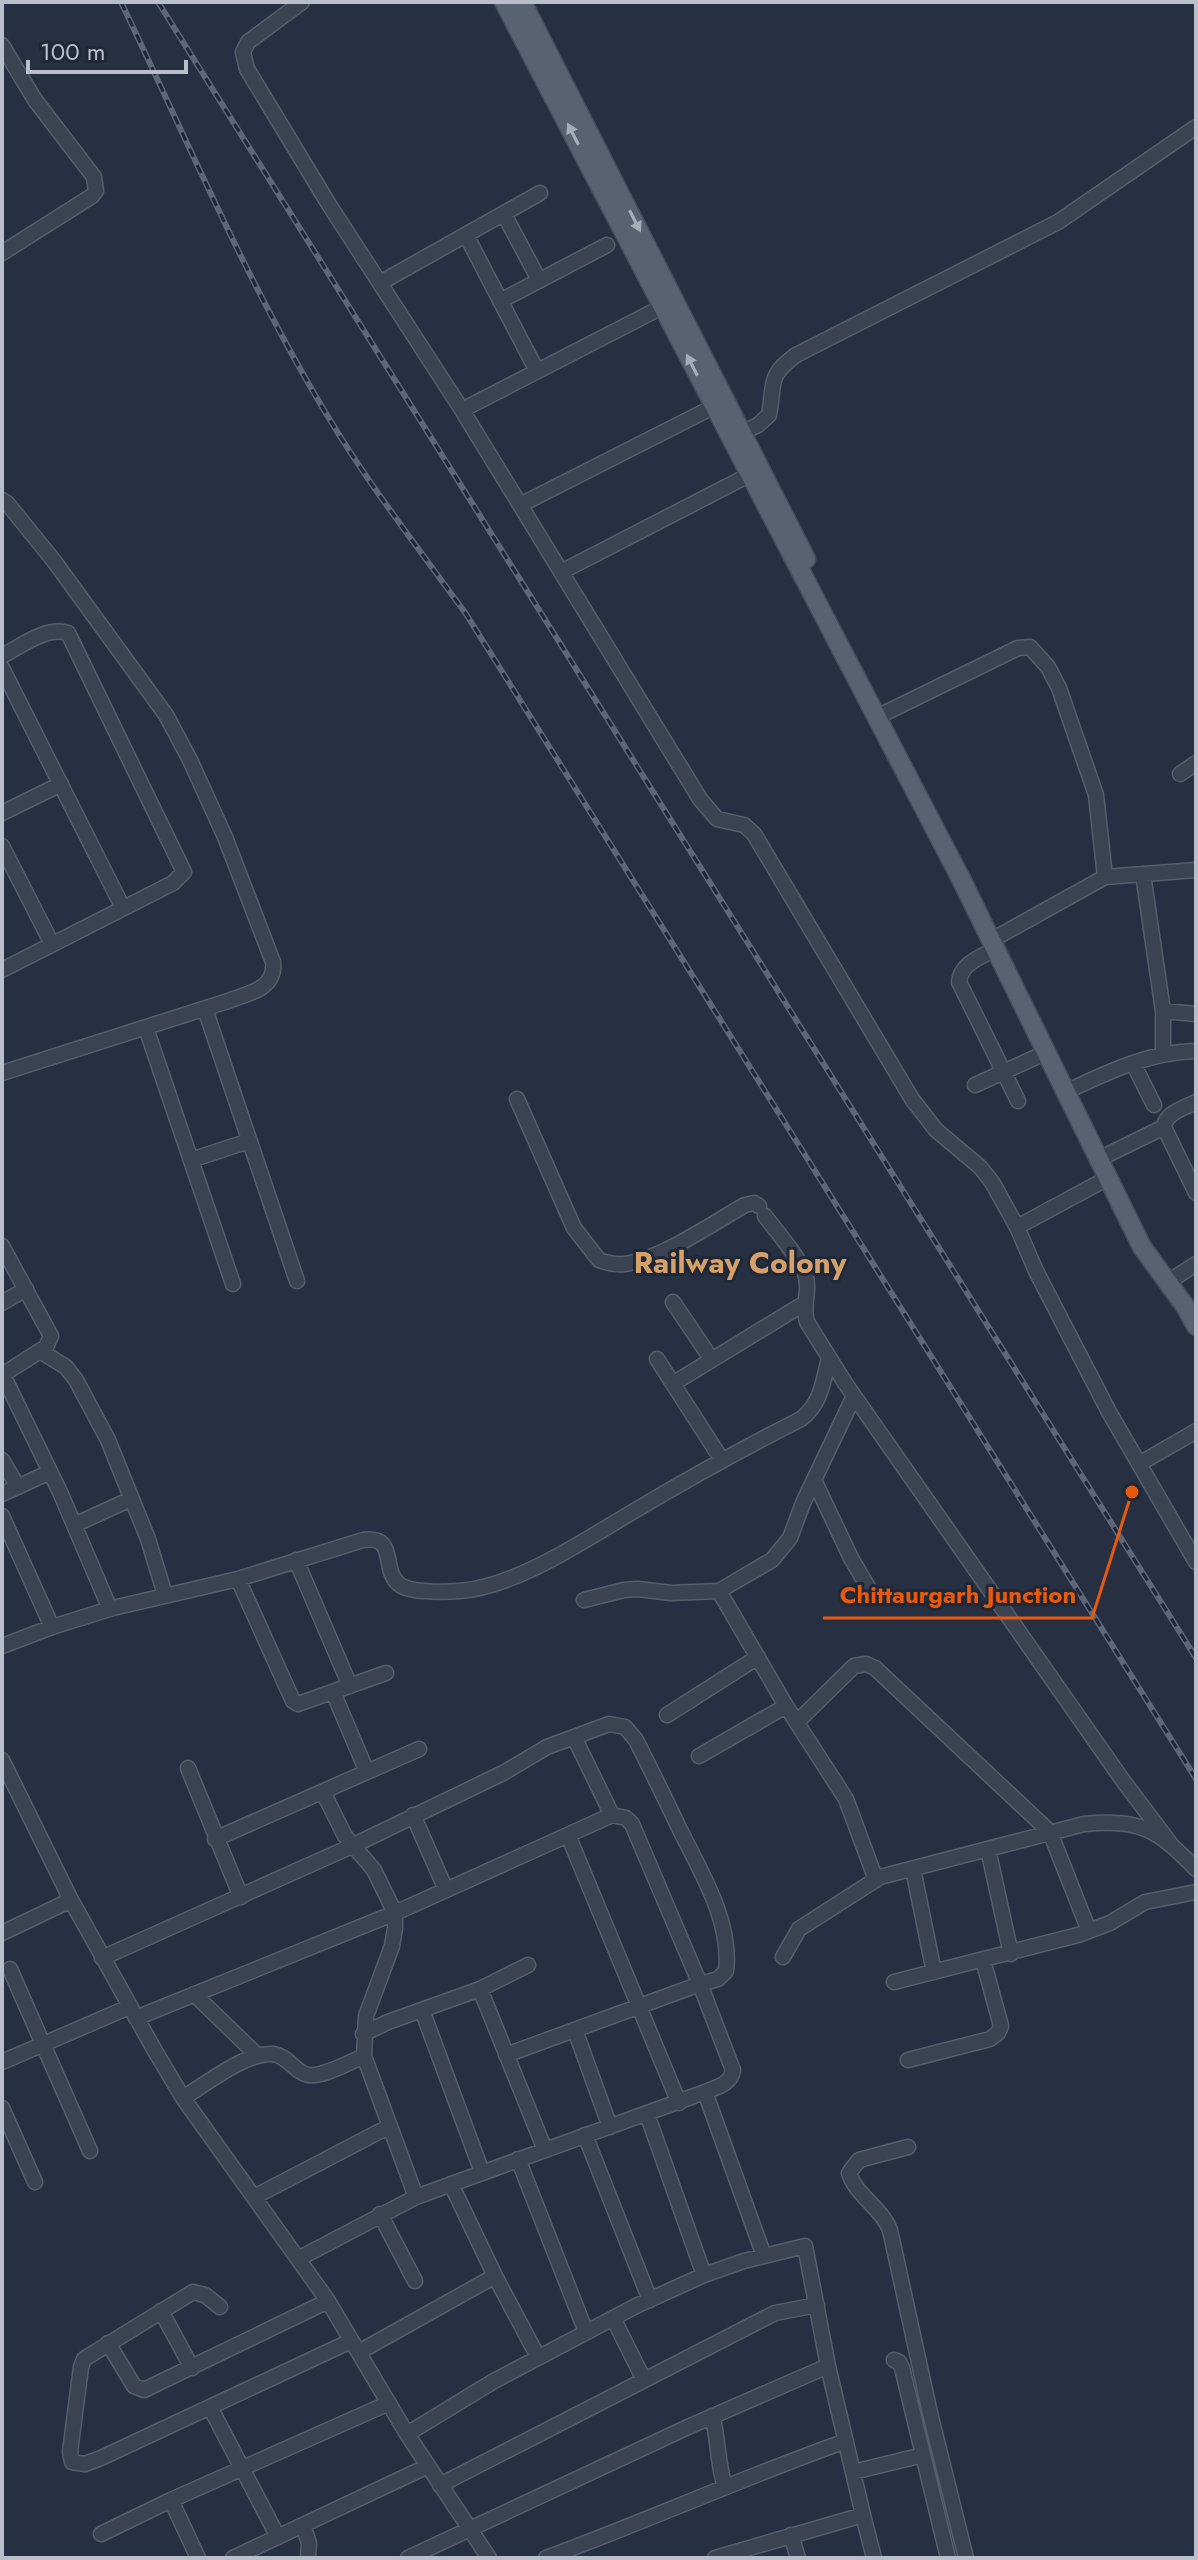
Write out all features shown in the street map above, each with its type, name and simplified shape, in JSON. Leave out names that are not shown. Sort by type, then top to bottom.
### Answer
[{"type":"main road","points":[[504,2],[713,407],[737,436],[749,475],[996,943],[1149,1243],[1196,1326]]},
{"type":"main road","points":[[522,2],[737,436],[883,714],[996,943],[1045,1053],[1142,1247],[1196,1305]]},
{"type":"street","points":[[302,2],[248,42],[243,52],[247,69],[328,203],[462,410],[700,799],[717,819],[744,825],[754,834],[912,1099],[936,1130],[980,1167],[992,1182],[1109,1412],[1196,1562]]},
{"type":"street","points":[[2,45],[35,100],[94,177],[96,191],[2,253]]},
{"type":"street","points":[[737,436],[769,415],[775,375],[780,366],[796,355],[1058,222],[1196,127]]},
{"type":"street","points":[[380,283],[540,193]]},
{"type":"street","points":[[504,214],[539,280]]},
{"type":"street","points":[[466,235],[537,371]]},
{"type":"street","points":[[500,301],[607,245]]},
{"type":"street","points":[[462,410],[662,307]]},
{"type":"street","points":[[520,505],[713,407]]},
{"type":"street","points":[[561,572],[749,475]]},
{"type":"street","points":[[2,500],[54,561],[166,715],[225,837],[273,962],[274,972],[270,982],[261,989],[2,1073]]},
{"type":"street","points":[[2,656],[45,634],[60,630],[68,633],[184,872],[181,877],[2,970]]},
{"type":"street","points":[[883,714],[1018,648],[1030,647],[1048,667],[1059,688],[1096,795],[1105,877]]},
{"type":"street","points":[[2,668],[123,908]]},
{"type":"street","points":[[1180,774],[1196,763]]},
{"type":"street","points":[[2,813],[61,784]]},
{"type":"street","points":[[2,846],[8,872],[52,944]]},
{"type":"street","points":[[1018,1101],[959,978],[966,965],[996,943],[1105,877],[1196,870]]},
{"type":"street","points":[[1143,874],[1163,1011],[1163,1053]]},
{"type":"street","points":[[205,1009],[297,1281]]},
{"type":"street","points":[[1163,1011],[1196,1014]]},
{"type":"street","points":[[146,1028],[233,1284]]},
{"type":"street","points":[[1072,1089],[1163,1053],[1196,1051]]},
{"type":"street","points":[[975,1085],[1045,1053]]},
{"type":"street","points":[[1133,1063],[1154,1105]]},
{"type":"street","points":[[517,1099],[574,1228],[599,1260],[624,1264],[644,1259],[745,1205],[754,1203],[762,1211],[806,1275],[808,1287],[804,1311],[807,1322],[854,1396],[1124,1782],[1170,1843],[1196,1869]]},
{"type":"street","points":[[1196,1102],[1164,1122],[1196,1193]]},
{"type":"street","points":[[1105,1156],[1164,1127]]},
{"type":"street","points":[[191,1160],[249,1141]]},
{"type":"street","points":[[1017,1227],[1108,1178]]},
{"type":"street","points":[[2,1246],[51,1336],[51,1341],[40,1351],[2,1375],[50,1472],[110,1609]]},
{"type":"street","points":[[1172,1279],[1196,1264]]},
{"type":"street","points":[[2,1303],[26,1289]]},
{"type":"street","points":[[673,1302],[712,1360]]},
{"type":"street","points":[[674,1383],[805,1303]]},
{"type":"street","points":[[40,1351],[66,1367],[76,1380],[108,1440],[157,1564],[165,1595]]},
{"type":"street","points":[[2,1646],[110,1609],[238,1579],[374,1539],[385,1548],[392,1577],[408,1589],[462,1591],[532,1570],[808,1413],[820,1396],[829,1358]]},
{"type":"street","points":[[657,1359],[722,1460]]},
{"type":"street","points":[[584,1600],[638,1589],[671,1593],[719,1591],[772,1560],[790,1538],[854,1396]]},
{"type":"street","points":[[1139,1464],[1196,1431]]},
{"type":"street","points":[[2,1460],[18,1487]]},
{"type":"street","points":[[2,1494],[50,1472]]},
{"type":"street","points":[[814,1480],[872,1594]]},
{"type":"street","points":[[74,1525],[131,1499]]},
{"type":"street","points":[[2,1516],[52,1627]]},
{"type":"street","points":[[296,1560],[350,1686]]},
{"type":"street","points":[[238,1579],[293,1701],[304,1704],[386,1673]]},
{"type":"street","points":[[719,1591],[786,1706],[846,1799],[876,1880]]},
{"type":"street","points":[[667,1715],[758,1657]]},
{"type":"street","points":[[797,1722],[846,1671],[866,1664],[875,1668],[1050,1832],[1089,1931]]},
{"type":"street","points":[[333,1692],[367,1772]]},
{"type":"street","points":[[699,1756],[786,1706]]},
{"type":"street","points":[[102,1958],[352,1846],[503,1773],[547,1747],[616,1724],[625,1727],[636,1740],[713,1899],[725,1940],[726,1971],[718,1979],[506,2055]]},
{"type":"street","points":[[574,1737],[612,1815]]},
{"type":"street","points":[[215,1839],[419,1749]]},
{"type":"street","points":[[188,1768],[241,1897]]},
{"type":"street","points":[[4,1769],[102,1958],[183,2098],[328,2301],[407,2434],[489,2558]]},
{"type":"street","points":[[323,1792],[352,1846],[374,1870],[395,1913],[392,1946],[366,2016],[364,2056],[416,2197]]},
{"type":"street","points":[[413,1815],[446,1890]]},
{"type":"street","points":[[2,2062],[132,2012],[194,1994],[395,1913],[612,1815],[626,1818],[632,1824],[700,1984],[733,2070],[730,2080],[679,2103],[416,2197],[298,2259]]},
{"type":"street","points":[[783,1957],[799,1929],[876,1880],[913,1869],[1084,1824],[1111,1822],[1134,1825],[1154,1831],[1170,1843]]},
{"type":"street","points":[[568,1835],[679,2103]]},
{"type":"street","points":[[988,1849],[1011,1954]]},
{"type":"street","points":[[913,1869],[934,1972]]},
{"type":"street","points":[[894,1982],[1011,1954],[1089,1931],[1110,1923],[1145,1902],[1196,1892]]},
{"type":"street","points":[[2,1933],[71,1900]]},
{"type":"street","points":[[908,2060],[990,2039],[998,2033],[1001,2026],[983,1960]]},
{"type":"street","points":[[363,2034],[480,1989],[528,1965]]},
{"type":"street","points":[[10,1969],[90,2151]]},
{"type":"street","points":[[480,1989],[545,2150]]},
{"type":"street","points":[[194,1994],[258,2056]]},
{"type":"street","points":[[422,2010],[482,2172]]},
{"type":"street","points":[[575,2030],[610,2127]]},
{"type":"street","points":[[183,2098],[244,2061],[258,2056],[282,2056],[305,2074],[314,2075],[364,2056]]},
{"type":"street","points":[[705,2092],[764,2256]]},
{"type":"street","points":[[2,2108],[35,2182]]},
{"type":"street","points":[[647,2114],[704,2275]]},
{"type":"street","points":[[254,2197],[390,2126]]},
{"type":"street","points":[[585,2135],[650,2300]]},
{"type":"street","points":[[908,2147],[859,2160],[849,2173],[851,2181],[881,2213],[890,2230],[966,2558]]},
{"type":"street","points":[[518,2159],[586,2332]]},
{"type":"street","points":[[451,2184],[538,2357]]},
{"type":"street","points":[[380,2214],[415,2281]]},
{"type":"street","points":[[407,2434],[538,2357],[650,2300],[704,2275],[805,2246],[828,2366],[874,2558]]},
{"type":"street","points":[[220,2307],[199,2292],[186,2295],[89,2355],[81,2367],[70,2452],[72,2462],[85,2464],[101,2458],[210,2407],[355,2346],[495,2276]]},
{"type":"street","points":[[108,2343],[139,2390],[151,2388],[328,2301]]},
{"type":"street","points":[[440,2485],[775,2313],[817,2305]]},
{"type":"street","points":[[161,2311],[192,2368]]},
{"type":"street","points":[[613,2318],[644,2380]]},
{"type":"street","points":[[894,2360],[902,2368],[948,2558]]},
{"type":"street","points":[[408,2558],[712,2416],[828,2366]]},
{"type":"street","points":[[101,2534],[389,2403]]},
{"type":"street","points":[[210,2407],[278,2537]]},
{"type":"street","points":[[712,2416],[725,2487]]},
{"type":"street","points":[[546,2558],[846,2441]]},
{"type":"street","points":[[853,2472],[923,2455]]},
{"type":"street","points":[[233,2558],[264,2552],[278,2537],[428,2466]]},
{"type":"street","points":[[171,2500],[198,2558]]},
{"type":"street","points":[[715,2558],[863,2515]]},
{"type":"street","points":[[303,2525],[309,2543],[308,2558]]},
{"type":"street","points":[[791,2535],[798,2558]]},
{"type":"railway","points":[[121,2],[246,266],[330,420],[466,614],[1196,1779]]},
{"type":"railway","points":[[158,2],[1196,1658]]},
{"type":"place","name":"Chittaurgarh Junction","points":[[1132,1492]]},
{"type":"district","name":"Railway Colony","points":[[740,1262]]}]
